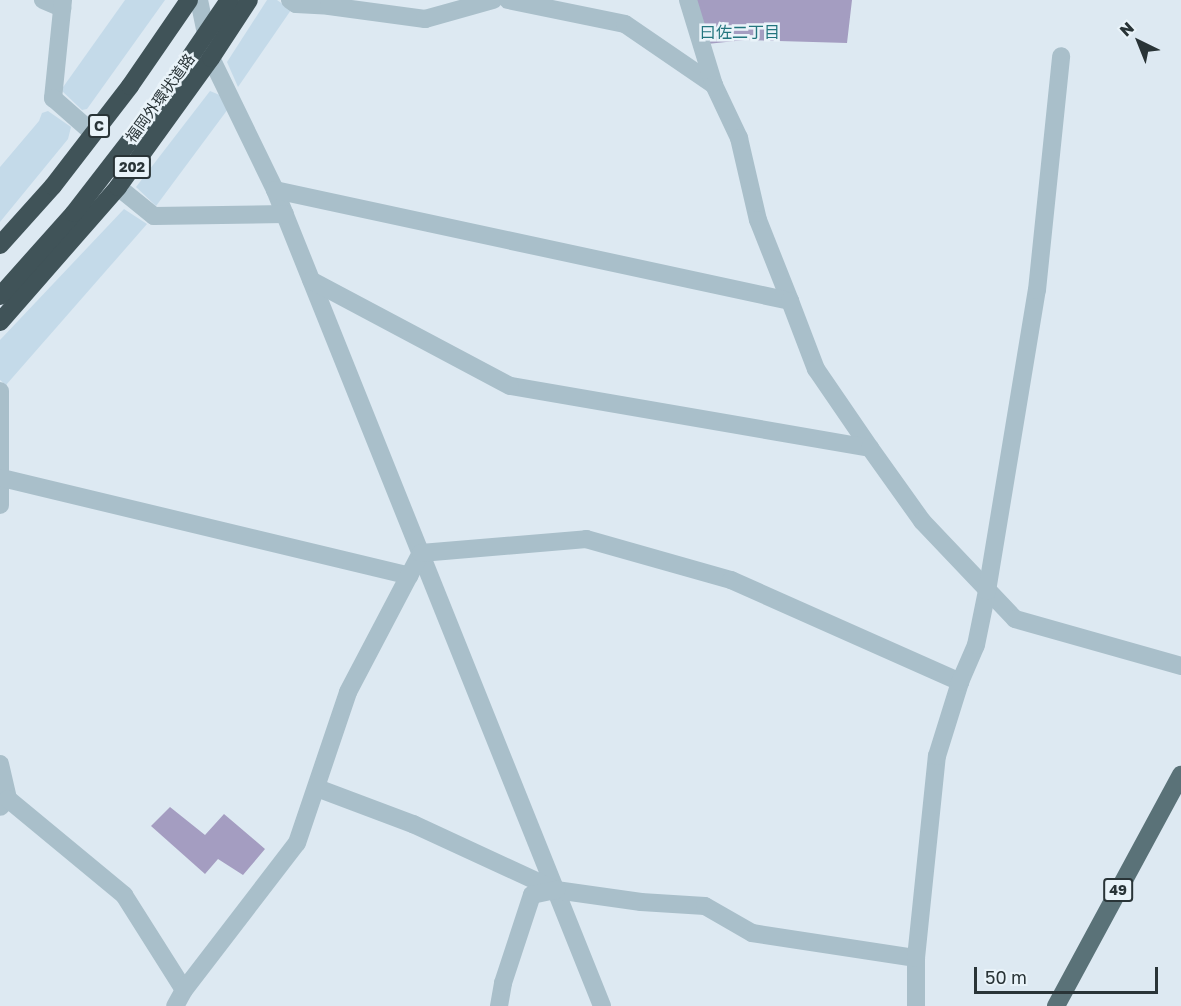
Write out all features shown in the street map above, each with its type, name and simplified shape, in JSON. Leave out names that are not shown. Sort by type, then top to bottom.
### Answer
[{"type":"highway","points":[[0,243],[93,133],[180,0]]},
{"type":"highway","name":"C","points":[[0,243],[53,186],[130,86],[189,0]]},
{"type":"highway","name":"C","points":[[0,296],[74,213],[149,116],[229,0]]},
{"type":"highway","name":"福岡外環状道路","points":[[0,322],[118,187],[211,58],[249,0]]},
{"type":"main road","name":"49","points":[[1056,1006],[1181,775]]},
{"type":"street","points":[[43,0],[63,4],[53,98],[93,133]]},
{"type":"street","points":[[200,0],[211,58],[285,214],[602,1006]]},
{"type":"street","points":[[290,0],[296,4],[381,7],[425,19],[493,0]]},
{"type":"street","points":[[508,0],[625,24],[714,85]]},
{"type":"street","points":[[688,0],[714,85],[738,138],[758,220],[816,369],[922,521],[1015,619],[1181,666]]},
{"type":"street","points":[[915,1006],[916,958],[937,756],[960,682],[976,645],[987,591],[1037,290],[1061,56]]},
{"type":"street","points":[[118,187],[154,216],[285,214]]},
{"type":"street","points":[[275,190],[790,301]]},
{"type":"street","points":[[311,279],[510,386],[870,448]]},
{"type":"street","points":[[0,391],[2,478],[0,505]]},
{"type":"street","points":[[2,478],[409,576]]},
{"type":"street","points":[[421,553],[586,539],[731,580],[960,682]]},
{"type":"street","points":[[175,1006],[184,990],[297,843],[348,692],[421,553]]},
{"type":"street","points":[[0,764],[4,803],[124,895],[184,990]]},
{"type":"street","points":[[317,788],[413,824],[556,890],[641,902],[705,906],[752,933],[916,958]]},
{"type":"street","points":[[499,1006],[503,983],[532,895],[556,890]]},
{"type":"shaded area","points":[[125,0],[165,0],[87,109],[82,110],[61,90]]},
{"type":"shaded area","points":[[267,0],[277,0],[291,10],[238,87],[227,62]]},
{"type":"shaded area","points":[[693,0],[852,0],[847,43],[745,40],[707,44]]},
{"type":"shaded area","points":[[210,91],[222,96],[228,109],[156,206],[136,187]]},
{"type":"shaded area","points":[[48,111],[71,127],[68,139],[0,222],[0,167],[39,121],[42,113]]},
{"type":"shaded area","points":[[124,209],[147,224],[6,385],[0,380],[0,340]]},
{"type":"shaded area","points":[[170,807],[205,835],[224,814],[265,849],[243,875],[218,859],[205,874],[151,826]]},
{"type":"district","name":"曰佐二丁目","points":[[740,32]]}]
